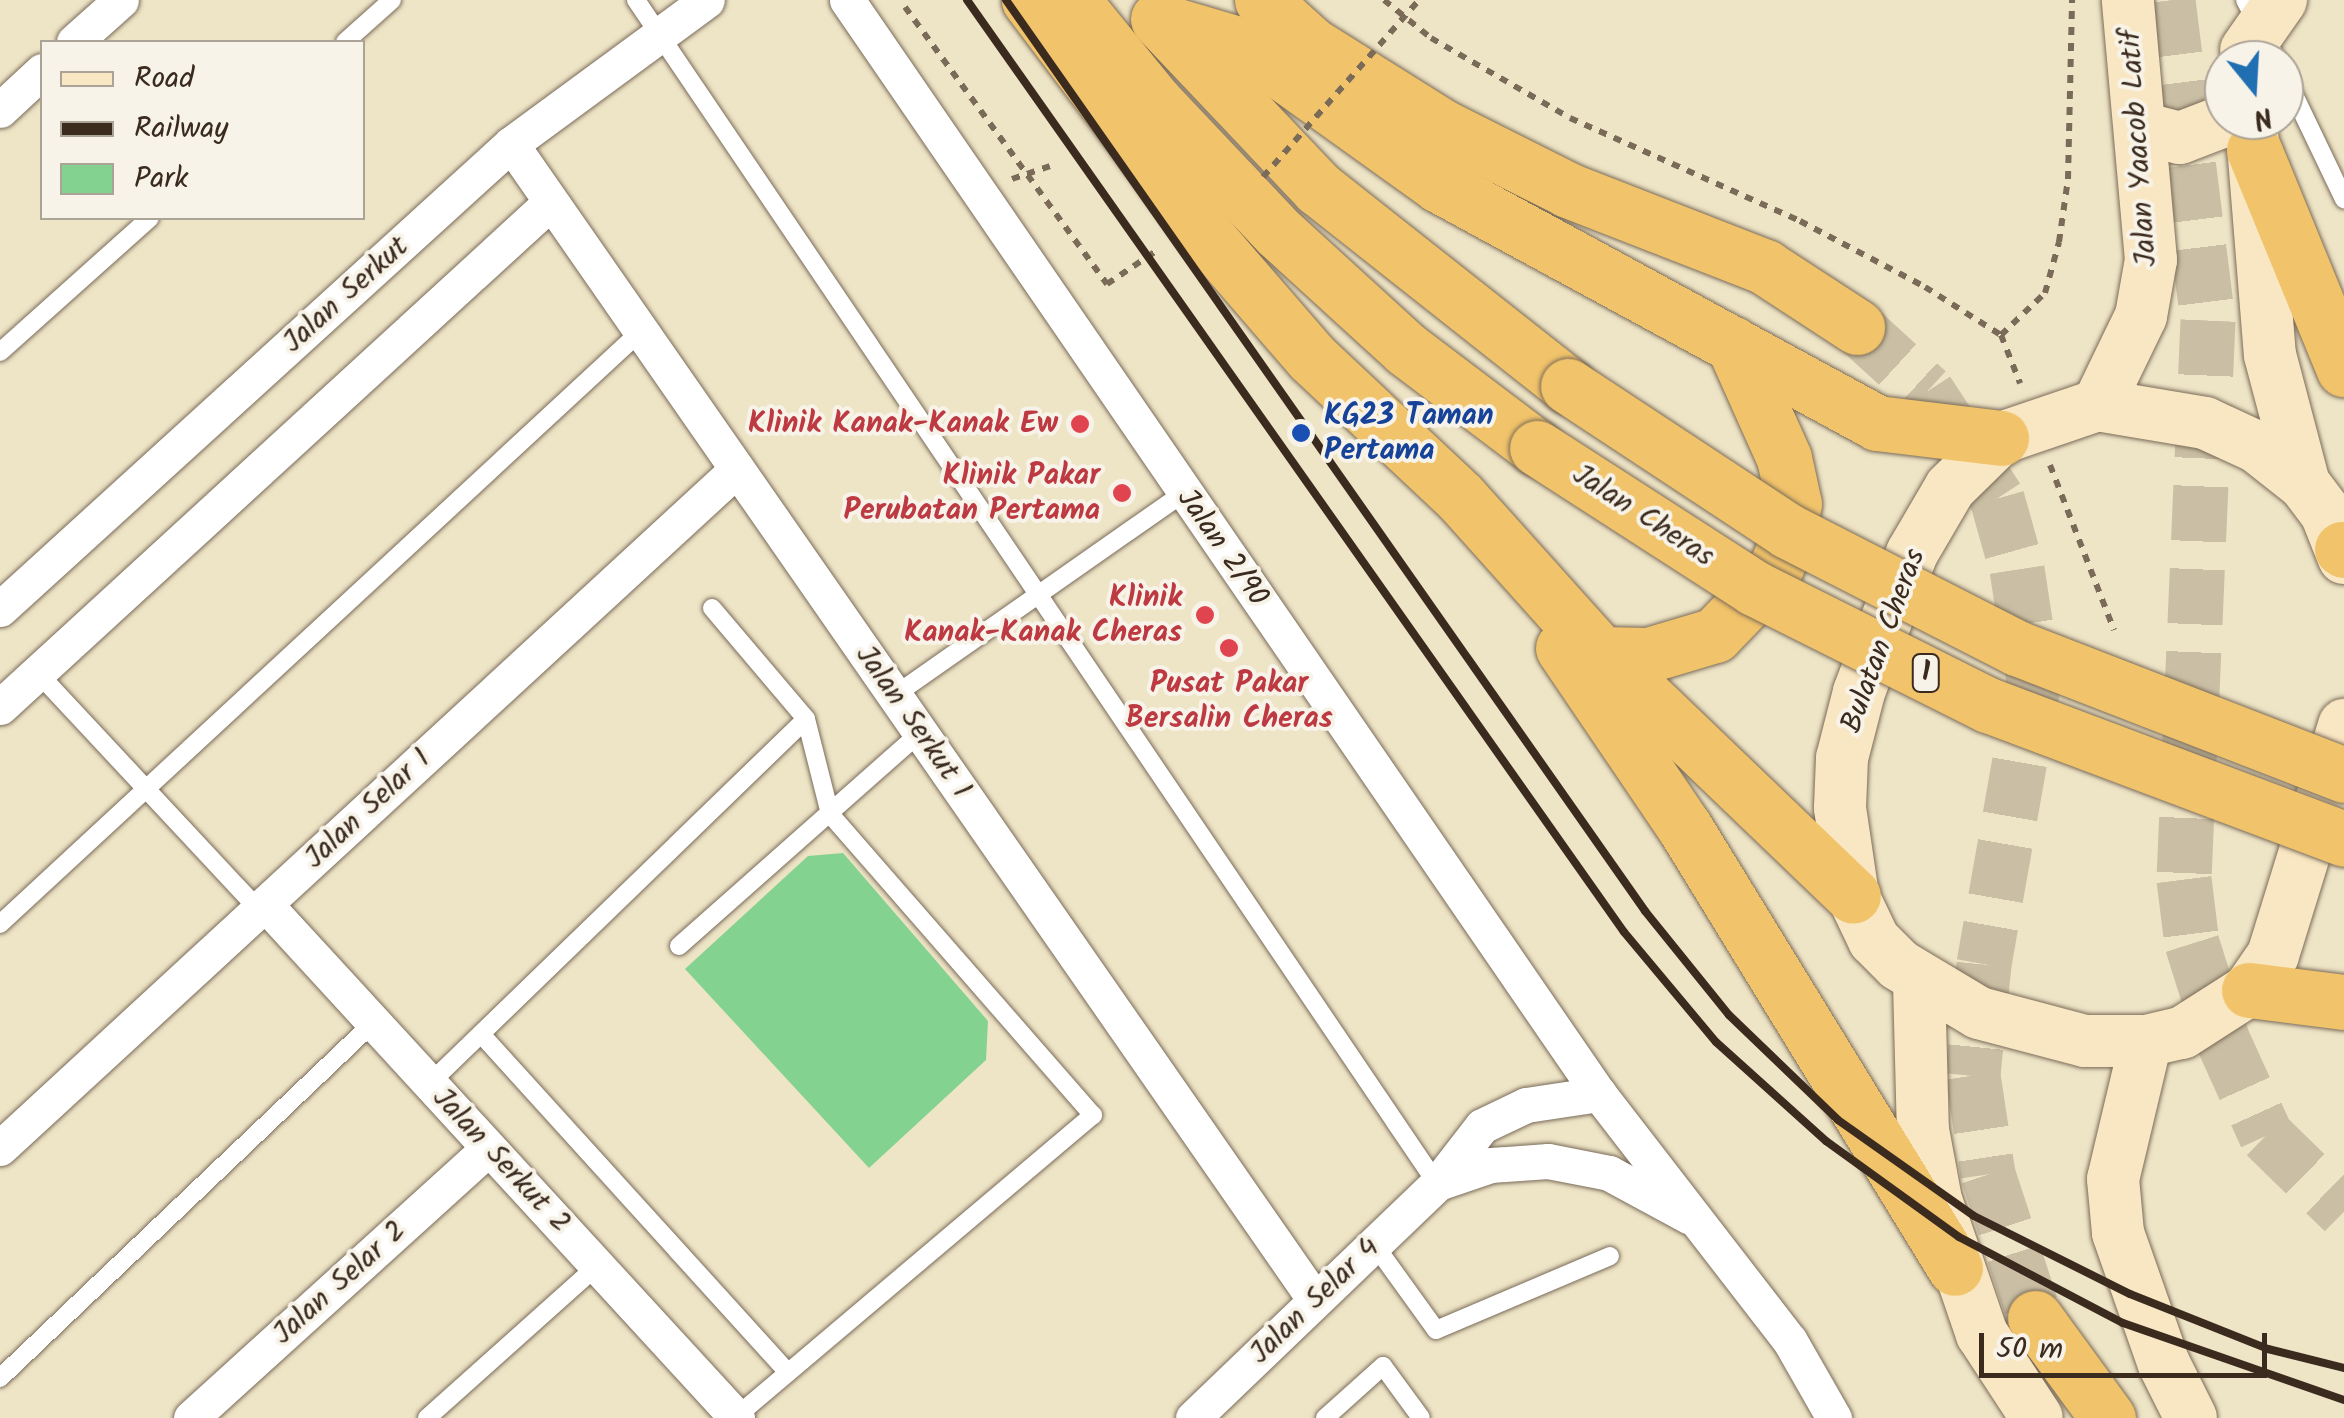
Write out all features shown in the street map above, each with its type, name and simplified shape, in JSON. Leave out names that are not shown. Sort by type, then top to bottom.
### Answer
[{"type":"highway","points":[[1028,0],[1210,240],[1312,358],[1460,497],[1601,654],[1854,896]]},
{"type":"highway","name":"Jalan Cheras","points":[[1072,0],[1155,102],[1279,234],[1406,349],[1537,448],[1754,588],[1988,704],[2344,838]]},
{"type":"highway","points":[[1262,0],[1312,45],[1440,126],[1568,190],[1765,268],[1857,327]]},
{"type":"highway","points":[[1150,11],[1244,46],[1439,186],[1877,423],[2001,438]]},
{"type":"highway","name":"1","points":[[1150,11],[1319,189],[1568,386],[1788,531],[2017,648],[2344,775]]},
{"type":"highway","points":[[2248,140],[2344,370]]},
{"type":"highway","points":[[1601,654],[1648,655],[1715,635],[1772,576],[1787,542],[1794,504],[1784,458],[1733,344]]},
{"type":"highway","points":[[1460,497],[1696,844],[1955,1268]]},
{"type":"highway","points":[[2248,990],[2344,1002]]},
{"type":"highway","points":[[2035,1318],[2108,1418]]},
{"type":"main road","name":"Jalan Yaacob Latif","points":[[2098,405],[2147,290],[2141,128],[2128,0]]},
{"type":"main road","points":[[2141,128],[2180,138],[2204,135]]},
{"type":"main road","points":[[2245,140],[2270,354],[2304,484]]},
{"type":"main road","name":"Bulatan Cheras","points":[[2343,552],[2304,484],[2257,447],[2205,424],[2098,405],[2001,438],[1950,488],[1912,553],[1859,692],[1842,758],[1840,808],[1854,896],[1874,940],[1918,982],[1979,1013],[2086,1041],[2146,1042],[2182,1033],[2248,990],[2274,955],[2293,906],[2344,725]]},
{"type":"main road","points":[[1918,982],[1924,1130],[1955,1268],[1982,1334],[2037,1418]]},
{"type":"main road","points":[[2146,1042],[2113,1179],[2118,1233],[2164,1364],[2191,1418]]},
{"type":"street","points":[[76,40],[121,0]]},
{"type":"street","name":"Jalan Serkut","points":[[0,609],[511,144],[708,0]]},
{"type":"street","name":"Jalan 2/90","points":[[847,0],[1599,1094],[1790,1342],[1834,1418]]},
{"type":"street","points":[[0,110],[40,73]]},
{"type":"street","name":"Jalan Serkut 1","points":[[511,144],[1316,1300]]},
{"type":"street","points":[[0,706],[551,202]]},
{"type":"street","name":"Jalan Selar 1","points":[[0,1148],[737,469]]},
{"type":"street","name":"Jalan Serkut 2","points":[[262,907],[374,1022],[597,1266],[723,1413]]},
{"type":"street","name":"Jalan Selar 4","points":[[1193,1418],[1437,1184],[1482,1126],[1526,1104],[1599,1094]]},
{"type":"street","name":"Jalan Selar 2","points":[[191,1418],[489,1148]]},
{"type":"street","name":"Jalan Selar 4","points":[[1437,1184],[1491,1165],[1548,1161],[1609,1174],[1698,1221]]},
{"type":"lane","points":[[347,40],[392,0]]},
{"type":"lane","points":[[636,0],[1437,1184]]},
{"type":"lane","points":[[2260,33],[2344,199]]},
{"type":"lane","points":[[0,352],[148,220]]},
{"type":"lane","points":[[0,924],[642,331]]},
{"type":"lane","points":[[894,695],[1184,492]]},
{"type":"lane","points":[[712,608],[806,718],[830,814],[1093,1115],[788,1373],[723,1413]]},
{"type":"lane","points":[[38,673],[262,907]]},
{"type":"lane","points":[[430,1083],[806,718]]},
{"type":"lane","points":[[679,946],[920,732]]},
{"type":"lane","points":[[0,1378],[374,1022]]},
{"type":"lane","points":[[481,1034],[788,1373]]},
{"type":"lane","points":[[1374,1244],[1436,1330],[1610,1256]]},
{"type":"lane","points":[[428,1418],[597,1266]]},
{"type":"lane","points":[[1325,1418],[1382,1366],[1420,1418]]},
{"type":"path","points":[[1384,0],[1431,38],[1570,118],[1800,220],[2000,335],[2020,383]]},
{"type":"path","points":[[1247,188],[1263,177],[1419,0]]},
{"type":"path","points":[[2000,335],[2046,292],[2060,242],[2068,178],[2072,0]]},
{"type":"path","points":[[905,7],[1108,284],[1168,242]]},
{"type":"path","points":[[2050,464],[2114,630]]},
{"type":"green space","points":[[843,853],[988,1021],[986,1060],[869,1168],[685,969],[808,856]]},
{"type":"tunnel","points":[[2168,0],[2208,320],[2184,879],[2192,943],[2222,1038],[2266,1135],[2344,1211]]},
{"type":"tunnel","points":[[1857,327],[1927,391],[1997,498],[2017,569],[2034,680],[1984,964],[1973,1075],[1988,1174],[2035,1318]]},
{"type":"railway","points":[[967,0],[1624,932],[1716,1042],[1826,1141],[1959,1237],[2123,1323],[2344,1400]]},
{"type":"railway","points":[[1006,0],[1645,911],[1729,1015],[1838,1120],[1974,1216],[2130,1294],[2268,1349],[2344,1368]]},
{"type":"place","name":"Klinik Kanak-Kanak Ew","points":[[1080,424]]},
{"type":"place","name":"KG23 Taman Pertama","points":[[1301,433]]},
{"type":"place","name":"Klinik Pakar Perubatan Pertama","points":[[1122,493]]},
{"type":"place","name":"Klinik Kanak-Kanak Cheras","points":[[1205,615]]},
{"type":"place","name":"Pusat Pakar Bersalin Cheras","points":[[1229,648]]}]
